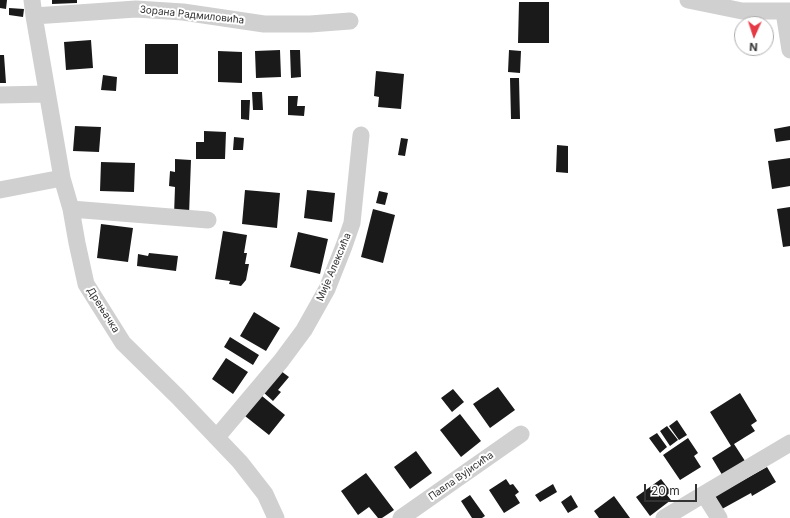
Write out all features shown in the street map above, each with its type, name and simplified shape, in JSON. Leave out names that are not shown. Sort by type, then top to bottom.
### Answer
[{"type":"street","points":[[688,0],[742,11],[787,12],[790,50]]},
{"type":"street","name":"Зорана Радмиловића","points":[[33,8],[136,9],[183,12],[264,24],[310,24],[350,21]]},
{"type":"street","name":"Дрењачка","points":[[33,8],[62,178],[71,209],[86,284],[124,343],[240,462],[265,494],[276,518]]},
{"type":"street","points":[[0,95],[47,94]]},
{"type":"street","name":"Мије Алексића","points":[[217,437],[281,361],[304,330],[327,288],[352,223],[362,135]]},
{"type":"street","points":[[0,190],[62,178]]},
{"type":"street","points":[[71,209],[208,220]]},
{"type":"street","name":"Павла Вујисића","points":[[401,518],[521,434]]},
{"type":"street","points":[[664,518],[790,443]]},
{"type":"street","points":[[704,494],[719,518]]},
{"type":"building","points":[[0,0],[7,0],[6,9],[0,8]]},
{"type":"building","points":[[52,0],[77,0],[77,3],[52,4]]},
{"type":"building","points":[[519,2],[549,2],[549,43],[518,43]]},
{"type":"building","points":[[9,8],[24,9],[23,17],[9,15]]},
{"type":"building","points":[[91,40],[93,68],[66,70],[64,42]]},
{"type":"building","points":[[145,44],[178,44],[178,74],[145,74]]},
{"type":"building","points":[[280,50],[281,77],[256,78],[255,51]]},
{"type":"building","points":[[290,50],[300,50],[301,77],[291,78]]},
{"type":"building","points":[[509,50],[521,51],[520,73],[508,72]]},
{"type":"building","points":[[218,51],[242,52],[242,83],[218,82]]},
{"type":"building","points":[[0,55],[4,55],[6,83],[0,83]]},
{"type":"building","points":[[376,71],[404,74],[401,109],[378,107],[379,97],[374,96]]},
{"type":"building","points":[[103,75],[117,77],[116,91],[101,90]]},
{"type":"building","points":[[510,78],[519,78],[520,119],[511,119]]},
{"type":"building","points":[[252,92],[262,92],[263,110],[253,110]]},
{"type":"building","points":[[288,96],[298,96],[297,106],[305,106],[304,116],[288,115]]},
{"type":"building","points":[[241,100],[250,100],[249,120],[241,119]]},
{"type":"building","points":[[75,126],[101,127],[99,152],[73,151]]},
{"type":"building","points":[[790,126],[790,140],[776,142],[774,129]]},
{"type":"building","points":[[204,131],[226,132],[225,159],[196,159],[196,142],[204,142]]},
{"type":"building","points":[[234,137],[244,138],[243,150],[233,150]]},
{"type":"building","points":[[401,138],[408,139],[405,156],[398,155]]},
{"type":"building","points":[[557,145],[568,146],[568,173],[556,172]]},
{"type":"building","points":[[790,158],[790,186],[772,189],[768,161]]},
{"type":"building","points":[[175,159],[191,160],[189,215],[174,215],[175,187],[169,186],[170,171],[175,172]]},
{"type":"building","points":[[101,162],[135,163],[134,192],[100,191]]},
{"type":"building","points":[[245,190],[280,193],[277,228],[242,224]]},
{"type":"building","points":[[307,190],[335,193],[332,222],[304,218]]},
{"type":"building","points":[[379,191],[388,193],[385,205],[376,203]]},
{"type":"building","points":[[790,207],[790,246],[783,247],[777,209]]},
{"type":"building","points":[[373,209],[395,215],[383,263],[361,257]]},
{"type":"building","points":[[101,224],[133,228],[128,262],[97,258]]},
{"type":"building","points":[[223,231],[247,235],[244,253],[247,253],[245,264],[249,264],[246,280],[241,286],[229,284],[230,281],[215,279]]},
{"type":"building","points":[[298,232],[328,239],[320,274],[290,267]]},
{"type":"building","points":[[149,253],[178,256],[176,271],[137,266],[138,254],[148,256]]},
{"type":"building","points":[[254,312],[280,328],[266,351],[240,336]]},
{"type":"building","points":[[230,337],[259,355],[253,365],[224,347]]},
{"type":"building","points":[[226,358],[248,372],[233,394],[212,379]]},
{"type":"building","points":[[281,371],[289,377],[278,390],[281,392],[273,401],[263,392]]},
{"type":"building","points":[[498,387],[515,410],[490,428],[473,404]]},
{"type":"building","points":[[453,389],[464,402],[452,412],[441,398]]},
{"type":"building","points":[[740,393],[757,421],[751,425],[755,431],[734,444],[747,464],[724,478],[712,458],[731,446],[710,412]]},
{"type":"building","points":[[262,396],[285,415],[269,435],[245,416]]},
{"type":"building","points":[[460,414],[481,441],[461,457],[440,430]]},
{"type":"building","points":[[677,420],[687,435],[679,440],[669,426]]},
{"type":"building","points":[[667,426],[678,440],[670,446],[660,431]]},
{"type":"building","points":[[657,433],[667,447],[660,453],[649,438]]},
{"type":"building","points":[[688,438],[698,453],[694,456],[701,467],[680,480],[663,455]]},
{"type":"building","points":[[416,451],[432,473],[410,489],[394,467]]},
{"type":"building","points":[[767,467],[776,482],[752,496],[751,493],[722,509],[715,496]]},
{"type":"building","points":[[366,473],[394,510],[382,518],[378,518],[369,507],[358,515],[341,491]]},
{"type":"building","points":[[506,479],[510,485],[513,484],[519,492],[515,495],[520,503],[504,513],[489,490]]},
{"type":"building","points":[[661,479],[671,492],[667,495],[671,500],[650,516],[636,497]]},
{"type":"building","points":[[553,484],[557,492],[540,502],[535,495]]},
{"type":"building","points":[[470,495],[485,516],[482,518],[472,518],[461,501]]},
{"type":"building","points":[[571,495],[578,507],[568,513],[561,502]]},
{"type":"building","points":[[614,496],[630,518],[599,518],[594,511]]}]
